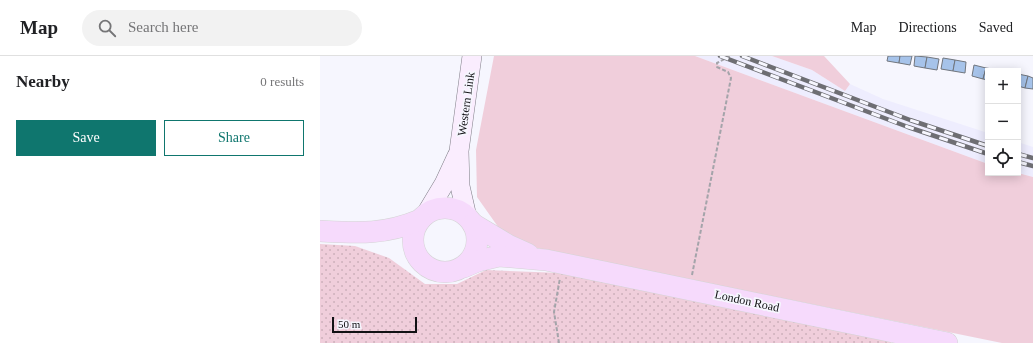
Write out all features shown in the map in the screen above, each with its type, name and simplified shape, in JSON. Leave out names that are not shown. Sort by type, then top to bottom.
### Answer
[{"type":"main road","name":"Western Link","points":[[470,220],[460,186],[459,151],[472,56]]},
{"type":"main road","name":"Western Link","points":[[423,217],[444,184],[459,151]]},
{"type":"main road","name":"London Road","points":[[320,230],[353,233],[393,230],[438,209],[451,209],[460,212],[490,235],[508,245],[554,261]]},
{"type":"main road","points":[[417,257],[413,238],[415,229],[423,217]]},
{"type":"main road","points":[[464,267],[471,260],[476,251],[478,242],[477,233],[470,220]]},
{"type":"main road","name":"London Road","points":[[353,233],[391,243],[417,257],[424,265],[434,271],[444,273],[455,271],[478,261],[499,256],[554,261],[947,343]]},
{"type":"path","points":[[689,289],[731,78],[728,72],[717,67],[717,63],[730,56]]},
{"type":"path","points":[[554,261],[554,307],[559,343]]},
{"type":"shaded area","points":[[494,56],[695,56],[985,163],[985,176],[1021,176],[1021,174],[1033,177],[1033,343],[1002,343],[532,247],[501,231],[477,197],[476,150]]},
{"type":"shaded area","points":[[695,56],[772,56],[812,70],[845,91],[850,84],[883,99],[985,132],[985,163]]},
{"type":"shaded area","points":[[772,56],[824,56],[850,84],[845,91],[812,70]]},
{"type":"shaded area","points":[[1021,143],[1033,147],[1033,177],[1021,174]]},
{"type":"shaded area","points":[[320,244],[355,246],[389,258],[425,284],[457,284],[486,270],[561,273],[891,341],[891,343],[320,343]]},
{"type":"building","points":[[888,56],[900,56],[899,63],[887,61]]},
{"type":"building","points":[[900,56],[912,56],[910,65],[899,63]]},
{"type":"building","points":[[915,56],[927,57],[925,68],[914,66]]},
{"type":"building","points":[[927,57],[939,59],[937,70],[925,68]]},
{"type":"building","points":[[943,58],[955,60],[953,71],[941,69]]},
{"type":"building","points":[[955,60],[966,62],[965,73],[953,71]]},
{"type":"building","points":[[974,65],[986,68],[983,79],[972,76]]},
{"type":"building","points":[[1021,75],[1028,76],[1025,88],[1021,87]]},
{"type":"building","points":[[1028,76],[1033,78],[1033,89],[1025,88]]},
{"type":"railway","points":[[720,56],[908,127],[985,153]]},
{"type":"railway","points":[[742,56],[910,120],[985,145]]},
{"type":"railway","points":[[1021,155],[1033,158]]},
{"type":"railway","points":[[1021,163],[1033,166]]}]
